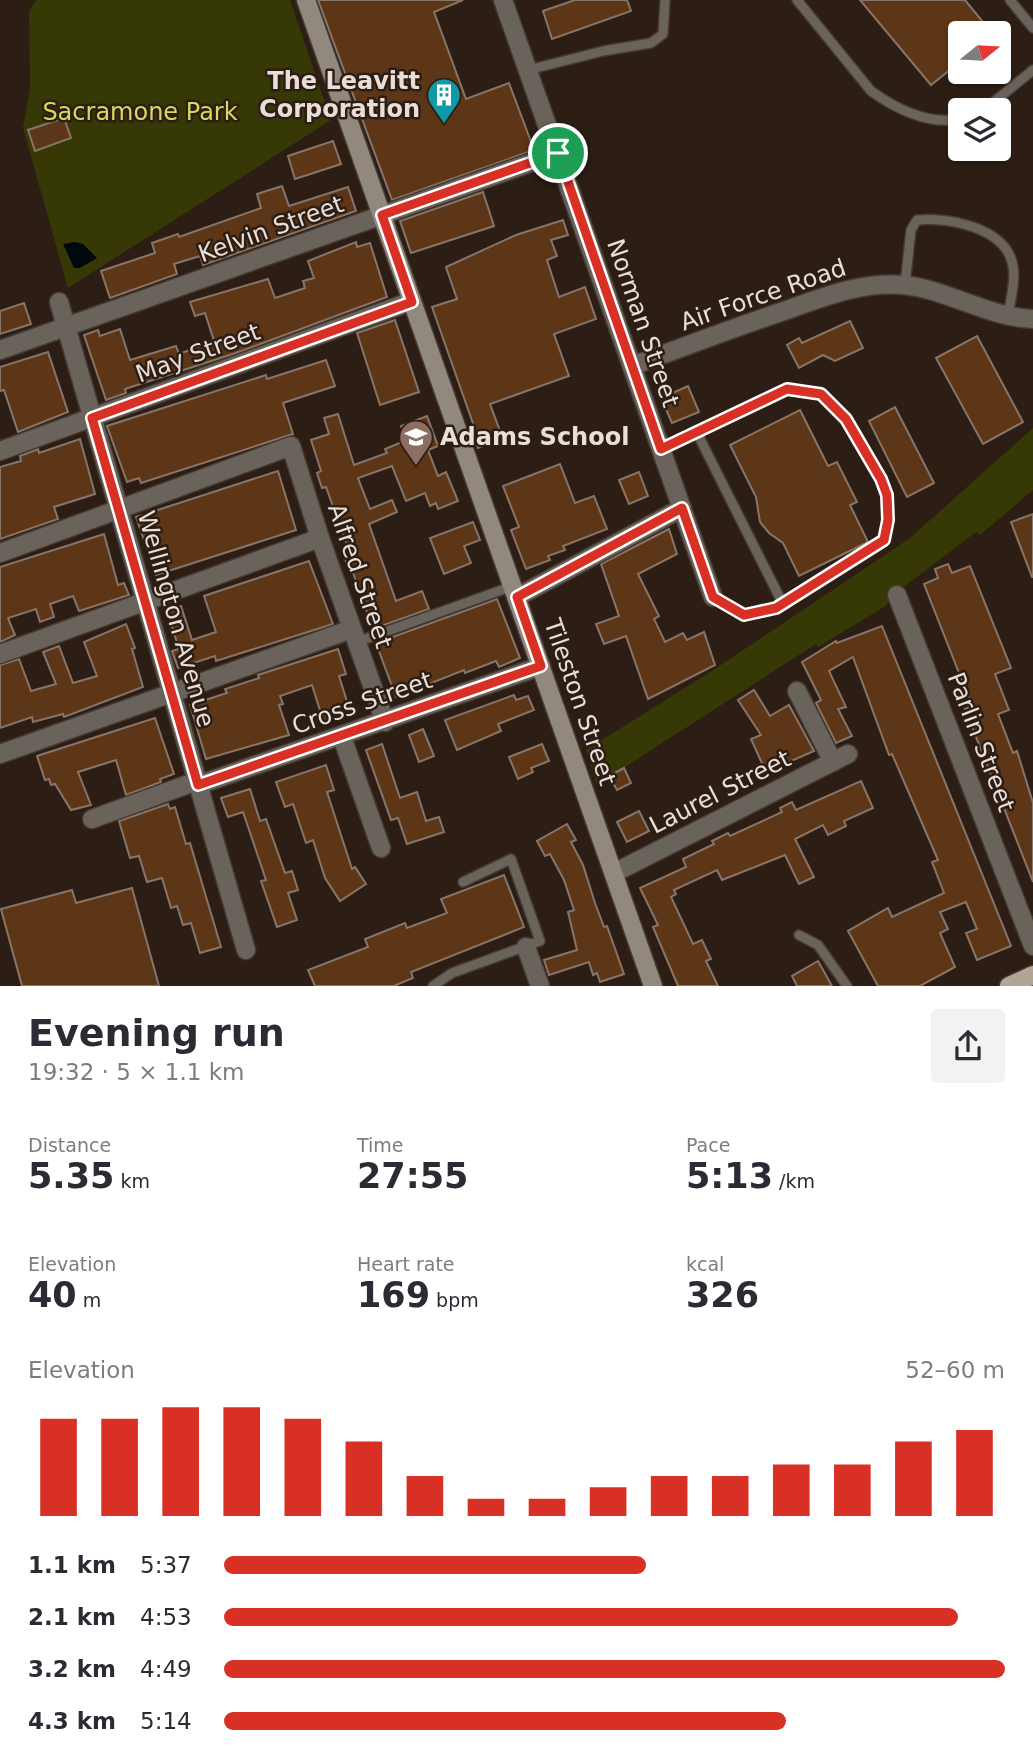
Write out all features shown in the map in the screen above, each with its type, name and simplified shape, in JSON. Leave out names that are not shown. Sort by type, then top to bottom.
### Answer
[{"type":"main road","name":"Tileston Street","points":[[306,0],[653,986]]},
{"type":"street","name":"Norman Street","points":[[503,0],[713,597]]},
{"type":"street","name":"Kelvin Street","points":[[0,350],[558,153]]},
{"type":"street","name":"Air Force Road","points":[[632,366],[842,291],[872,286],[905,285],[1008,317],[1033,319]]},
{"type":"street","name":"Wellington Avenue","points":[[59,302],[246,950]]},
{"type":"street","name":"May Street","points":[[0,451],[412,302]]},
{"type":"street","name":"Alfred Street","points":[[118,509],[291,446],[320,538],[385,722]]},
{"type":"street","points":[[515,591],[682,508]]},
{"type":"street","points":[[0,553],[118,509]]},
{"type":"street","points":[[0,654],[320,538]]},
{"type":"street","name":"Parlin Street","points":[[897,595],[1033,946]]},
{"type":"street","points":[[0,754],[171,693],[355,636]]},
{"type":"street","name":"Cross Street","points":[[92,819],[342,737],[541,666]]},
{"type":"street","name":"Laurel Street","points":[[614,873],[841,758],[797,691]]},
{"type":"street","points":[[342,737],[381,848]]},
{"type":"street","points":[[526,947],[540,986]]},
{"type":"lane","points":[[528,71],[603,51],[651,43],[663,34],[665,0]]},
{"type":"lane","points":[[797,0],[871,91],[902,110],[930,118],[948,118]]},
{"type":"lane","points":[[1010,0],[1033,28]]},
{"type":"lane","points":[[999,98],[1033,70]]},
{"type":"lane","points":[[905,285],[911,230],[917,220],[964,225],[987,233],[1003,245],[1012,260],[1008,317]]},
{"type":"lane","name":"Norman Street","points":[[696,431],[787,389],[821,394],[846,419],[881,479],[887,495],[888,520],[884,540],[783,604],[744,615],[713,597]]},
{"type":"lane","points":[[661,449],[696,431],[783,604]]},
{"type":"lane","points":[[355,636],[515,591]]},
{"type":"lane","points":[[433,986],[452,973],[540,942],[511,859],[463,882]]},
{"type":"lane","points":[[799,935],[818,945],[847,986]]},
{"type":"green space","name":"Sacramone Park","points":[[36,0],[290,0],[331,120],[68,288],[23,128],[30,88],[29,11]]},
{"type":"green space","points":[[1033,428],[1033,490],[980,535],[976,532],[901,589],[884,607],[818,647],[816,644],[597,785],[586,750],[718,667],[910,538]]},
{"type":"shaded area","points":[[63,244],[83,244],[97,258],[80,268],[74,268]]},
{"type":"building","name":"The Leavitt Corporation","points":[[318,0],[463,0],[434,12],[466,99],[509,83],[534,150],[392,200]]},
{"type":"building","points":[[575,0],[627,0],[631,11],[552,39],[543,11]]},
{"type":"building","points":[[860,0],[965,0],[982,21],[948,21],[948,71],[931,85]]},
{"type":"building","points":[[64,118],[71,138],[35,151],[28,130]]},
{"type":"building","points":[[333,141],[341,164],[295,179],[288,156]]},
{"type":"building","points":[[282,186],[289,206],[348,187],[356,211],[203,265],[200,256],[174,264],[177,274],[110,298],[101,271],[155,253],[152,243],[178,234],[179,237],[261,208],[257,194]]},
{"type":"building","points":[[483,192],[494,226],[411,253],[400,221]]},
{"type":"building","points":[[563,220],[568,235],[551,240],[557,256],[547,260],[559,297],[585,287],[596,319],[554,334],[569,376],[490,404],[503,439],[478,448],[473,433],[476,432],[432,307],[457,299],[446,267],[516,235]]},
{"type":"building","points":[[356,242],[357,247],[370,243],[387,297],[236,353],[125,389],[126,393],[106,400],[84,335],[98,330],[100,336],[120,329],[130,360],[176,346],[179,354],[214,341],[205,313],[195,316],[190,302],[268,279],[275,298],[305,288],[303,281],[314,278],[308,261]]},
{"type":"building","points":[[24,303],[31,324],[0,334],[0,311]]},
{"type":"building","points":[[395,320],[419,392],[380,405],[357,333]]},
{"type":"building","points":[[850,321],[863,348],[835,361],[823,355],[799,368],[787,345],[799,338],[802,343]]},
{"type":"building","points":[[977,336],[1023,422],[983,444],[936,358]]},
{"type":"building","points":[[48,352],[68,412],[18,432],[4,390],[0,391],[0,367]]},
{"type":"building","points":[[326,360],[335,386],[283,403],[293,434],[141,483],[139,478],[127,482],[107,426],[266,375],[267,379]]},
{"type":"building","points":[[688,386],[699,412],[672,423],[661,398]]},
{"type":"building","points":[[895,407],[934,483],[907,497],[869,421]]},
{"type":"building","points":[[800,410],[828,466],[837,462],[857,502],[850,505],[868,542],[799,576],[783,543],[760,522],[756,497],[730,445]]},
{"type":"building","points":[[338,414],[354,465],[387,453],[385,449],[407,440],[401,426],[427,416],[438,446],[428,450],[438,476],[446,472],[458,501],[438,509],[436,503],[430,506],[425,493],[406,501],[392,466],[358,478],[370,509],[392,500],[397,512],[369,524],[396,601],[422,591],[429,609],[373,629],[352,570],[350,571],[343,554],[349,551],[326,487],[322,488],[317,473],[321,471],[311,440],[329,434],[324,418]]},
{"type":"building","points":[[80,439],[95,494],[54,507],[58,519],[0,539],[0,467],[21,461],[20,456],[38,449],[39,453]]},
{"type":"building","points":[[560,464],[575,503],[594,496],[607,529],[563,546],[565,550],[548,556],[550,560],[526,569],[511,530],[519,527],[503,486]]},
{"type":"building","points":[[278,471],[296,530],[156,575],[136,517]]},
{"type":"building","points":[[639,472],[648,496],[629,504],[619,480]]},
{"type":"building","points":[[1033,514],[1033,577],[1032,577],[1011,522]]},
{"type":"building","points":[[473,522],[480,540],[464,546],[471,563],[444,574],[430,538]]},
{"type":"building","points":[[669,529],[677,554],[638,574],[659,616],[654,619],[665,642],[683,633],[687,640],[704,632],[715,665],[648,699],[626,636],[604,644],[596,624],[619,616],[601,564]]},
{"type":"building","points":[[104,534],[118,585],[124,583],[129,595],[79,611],[73,596],[50,604],[54,617],[40,622],[36,609],[8,618],[15,635],[0,642],[0,567]]},
{"type":"building","points":[[309,561],[333,624],[216,661],[215,656],[178,668],[172,651],[179,649],[167,611],[181,606],[192,640],[216,632],[204,596]]},
{"type":"building","points":[[948,564],[952,573],[970,566],[1011,668],[995,674],[1009,710],[998,714],[1013,753],[1017,751],[1033,803],[1033,882],[965,709],[972,706],[924,584],[938,578],[935,569]]},
{"type":"building","points":[[497,599],[520,658],[499,667],[496,661],[465,673],[464,670],[396,697],[376,643]]},
{"type":"building","points":[[126,624],[135,648],[132,649],[143,687],[64,717],[63,714],[33,722],[32,717],[0,728],[0,665],[19,659],[31,691],[56,684],[43,652],[59,646],[73,683],[97,676],[84,642]]},
{"type":"building","points":[[882,626],[1011,946],[977,960],[966,933],[977,929],[966,902],[940,912],[948,929],[940,933],[955,967],[920,986],[878,986],[848,931],[888,908],[892,917],[944,893],[932,862],[938,860],[892,754],[889,755],[853,657],[829,671],[846,707],[838,709],[852,736],[836,743],[816,703],[821,700],[802,662],[836,641],[837,643]]},
{"type":"building","points":[[338,649],[346,674],[339,676],[351,714],[324,723],[312,685],[280,696],[283,704],[279,705],[289,735],[206,759],[190,705],[227,693],[225,689],[259,678],[258,675]]},
{"type":"building","points":[[754,690],[770,716],[789,705],[814,751],[766,772],[751,739],[761,735],[738,700]]},
{"type":"building","points":[[514,695],[516,700],[528,696],[534,710],[498,724],[501,731],[457,750],[445,720]]},
{"type":"building","points":[[155,718],[174,774],[160,779],[161,782],[126,795],[116,760],[78,772],[91,805],[71,810],[55,784],[51,785],[49,779],[45,780],[37,756]]},
{"type":"building","points":[[423,729],[434,756],[419,762],[409,735]]},
{"type":"building","points":[[382,744],[400,798],[417,792],[426,821],[439,817],[444,832],[407,844],[398,818],[391,820],[366,750]]},
{"type":"building","points":[[542,744],[549,761],[531,768],[533,772],[518,779],[509,757]]},
{"type":"building","points":[[326,765],[334,790],[327,792],[352,869],[355,867],[366,884],[340,901],[325,878],[313,840],[306,843],[293,804],[285,807],[276,782]]},
{"type":"building","points":[[624,768],[631,783],[617,790],[609,776]]},
{"type":"building","points":[[861,781],[873,808],[844,821],[846,826],[828,835],[823,825],[795,839],[814,877],[799,884],[785,855],[722,880],[717,870],[674,890],[676,894],[671,897],[693,944],[702,940],[711,959],[706,961],[718,986],[678,986],[653,927],[658,925],[640,888],[686,867],[683,859],[714,844],[712,841],[728,833],[730,836],[782,812],[780,808],[792,802],[796,810]]},
{"type":"building","points":[[250,789],[260,821],[266,819],[285,873],[292,871],[298,890],[288,893],[297,920],[277,927],[261,881],[266,880],[243,812],[228,817],[221,798]]},
{"type":"building","points":[[168,804],[170,809],[175,807],[186,844],[190,843],[221,947],[200,953],[191,923],[183,925],[177,906],[171,908],[162,878],[147,882],[139,856],[130,858],[119,821]]},
{"type":"building","points":[[639,811],[649,831],[627,842],[617,822]]},
{"type":"building","points":[[567,824],[576,840],[571,842],[583,865],[604,927],[607,926],[624,974],[600,982],[597,973],[593,975],[589,962],[549,975],[544,960],[577,950],[568,912],[574,910],[564,880],[550,854],[545,856],[537,841]]},
{"type":"building","points":[[504,875],[524,927],[411,972],[413,978],[394,986],[315,986],[308,970],[368,947],[365,939],[405,923],[407,928],[447,913],[441,899]]},
{"type":"building","points":[[132,888],[159,986],[22,986],[1,909],[72,890],[76,903]]},
{"type":"building","points":[[818,961],[832,986],[797,986],[792,976]]},
{"type":"place","name":"The Leavitt Corporation","points":[[444,125]]},
{"type":"place","name":"Adams School","points":[[416,467]]},
{"type":"route","points":[[558,153],[661,449],[787,389],[821,394],[846,419],[865,446],[881,479],[887,495],[888,520],[884,540],[776,608],[744,615],[713,597],[682,508],[517,597],[541,666],[198,785],[92,418],[412,302],[382,215],[558,153]]}]
